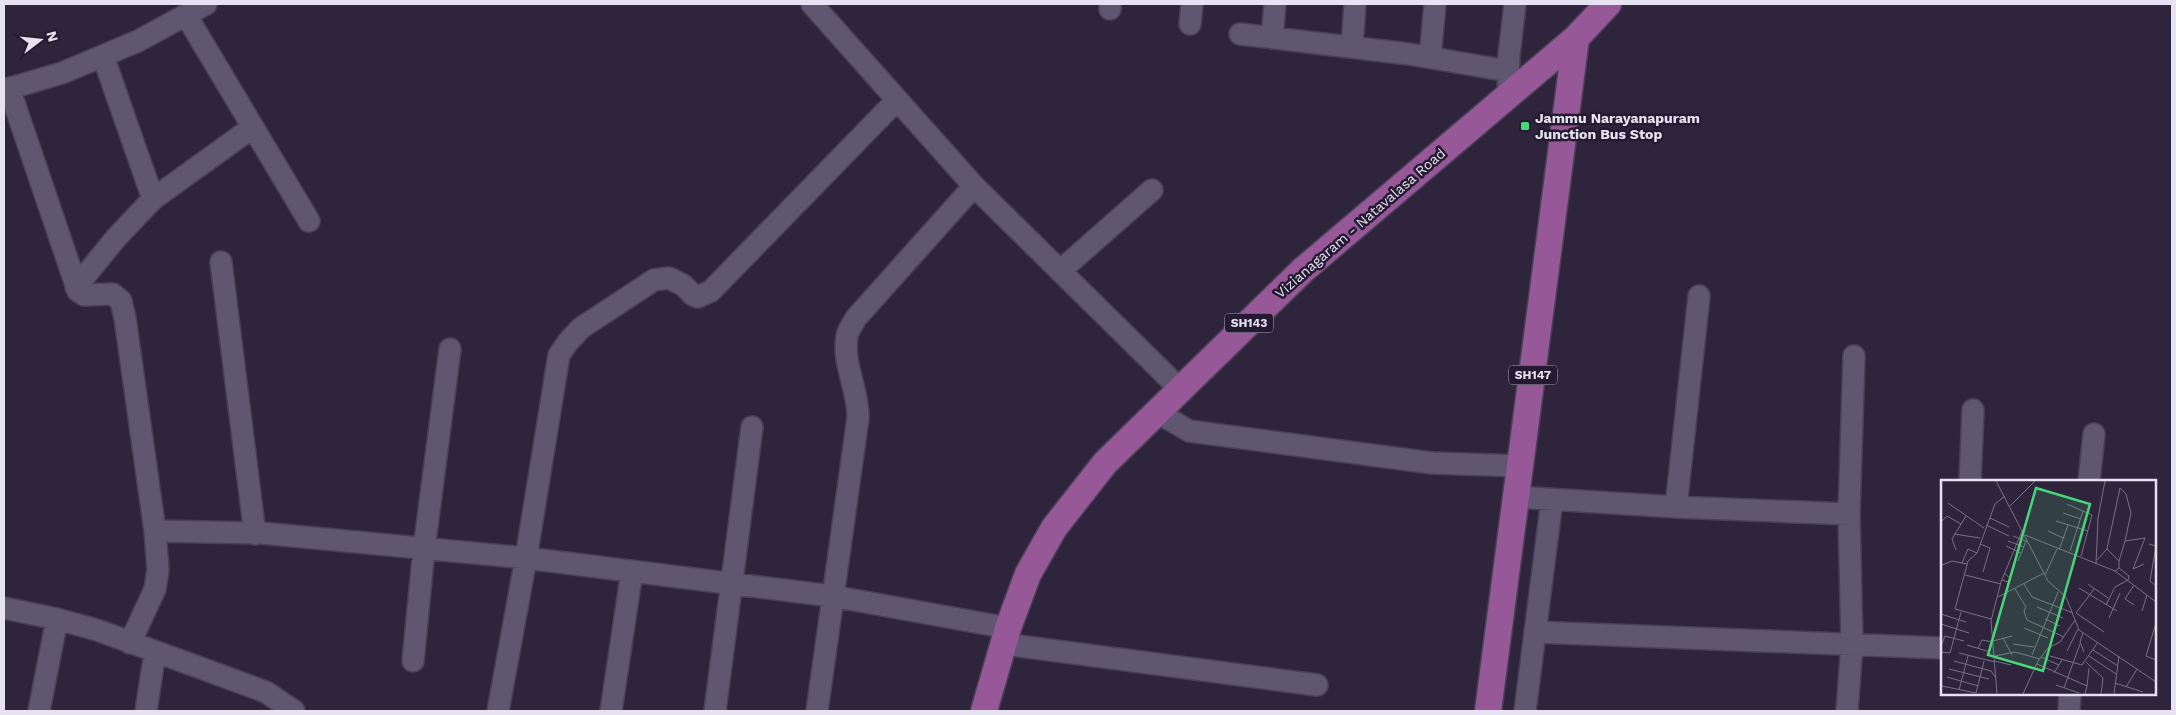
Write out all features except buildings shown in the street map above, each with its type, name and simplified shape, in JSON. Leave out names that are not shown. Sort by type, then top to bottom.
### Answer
[{"type":"main road","name":"Vizianagaram - Natavalasa Road","points":[[984,711],[1006,636],[1028,574],[1054,528],[1105,463],[1303,270],[1576,38],[1608,4]]},
{"type":"main road","name":"SH147","points":[[1488,711],[1576,38]]},
{"type":"street","points":[[130,643],[155,589],[158,570],[156,531],[125,318],[121,301],[117,297],[109,293],[84,295],[76,287],[6,89],[62,74],[138,42],[176,14],[206,4]]},
{"type":"street","points":[[812,4],[974,186],[1180,389]]},
{"type":"street","points":[[1272,38],[1274,4]]},
{"type":"street","points":[[1352,47],[1355,4]]},
{"type":"street","points":[[1430,57],[1435,4]]},
{"type":"street","points":[[1507,96],[1515,4]]},
{"type":"street","points":[[176,14],[253,127],[308,220]]},
{"type":"street","points":[[1240,34],[1430,57],[1508,71]]},
{"type":"street","points":[[103,56],[153,199]]},
{"type":"street","points":[[498,711],[526,558],[559,355],[581,328],[654,280],[670,278],[698,297],[711,291],[896,100]]},
{"type":"street","points":[[76,287],[116,238],[153,199],[253,127]]},
{"type":"street","points":[[817,711],[858,418],[858,399],[850,373],[847,335],[856,318],[974,186]]},
{"type":"street","points":[[1060,271],[1152,190]]},
{"type":"street","points":[[221,262],[255,534]]},
{"type":"street","points":[[1676,508],[1699,296]]},
{"type":"street","points":[[413,661],[424,549],[450,349]]},
{"type":"street","points":[[1847,711],[1852,644],[1849,514],[1854,356]]},
{"type":"street","points":[[1970,480],[1973,410]]},
{"type":"street","points":[[1157,412],[1189,431],[1432,463],[1521,466]]},
{"type":"street","points":[[715,711],[752,427]]},
{"type":"street","points":[[2089,480],[2094,434]]},
{"type":"street","points":[[1515,498],[1676,508],[1849,514]]},
{"type":"street","points":[[1525,711],[1552,500]]},
{"type":"street","points":[[156,531],[255,534],[526,558],[832,596],[1006,636],[1317,685]]},
{"type":"street","points":[[611,711],[632,572]]},
{"type":"street","points":[[4,608],[56,619],[130,643],[266,692],[294,711]]},
{"type":"street","points":[[39,711],[56,619]]},
{"type":"street","points":[[1535,632],[1941,648]]},
{"type":"street","points":[[146,711],[155,652]]},
{"type":"street","points":[[2069,711],[2070,695]]},
{"type":"place","name":"Jammu Narayanapuram Junction Bus Stop","points":[[1525,126]]}]
